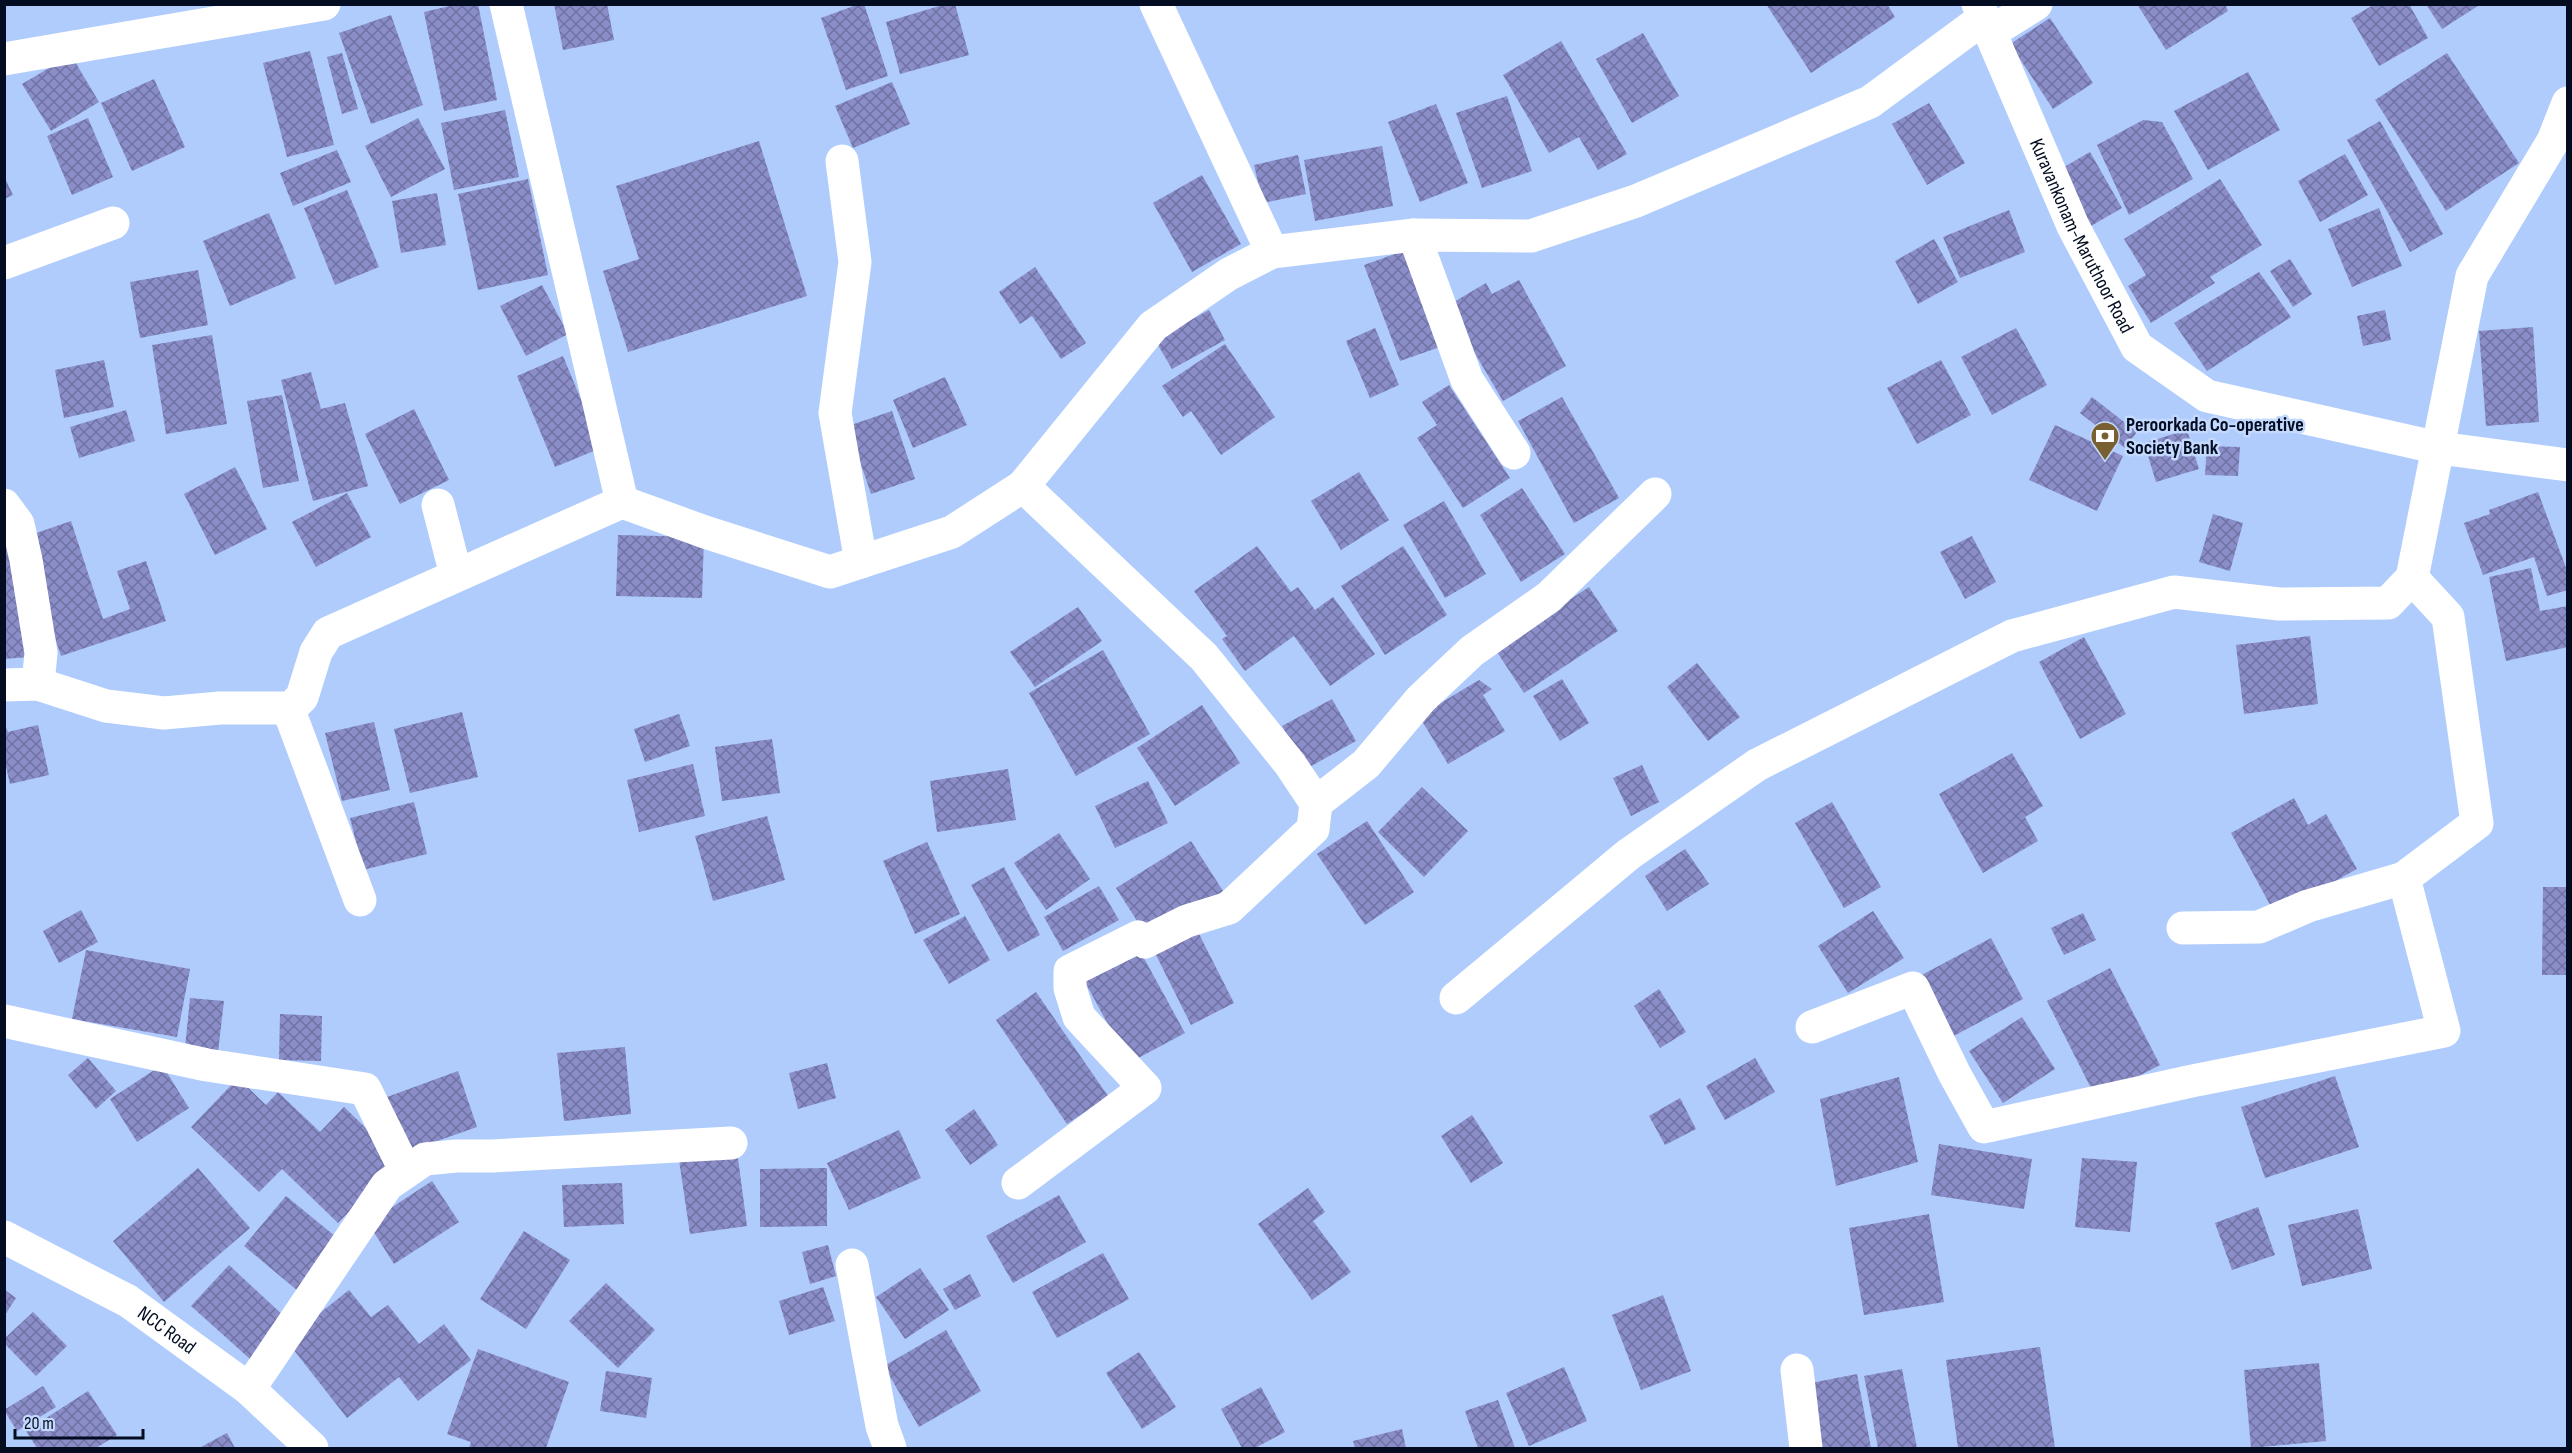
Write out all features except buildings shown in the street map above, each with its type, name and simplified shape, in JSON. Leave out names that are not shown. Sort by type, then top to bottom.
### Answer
[{"type":"street","points":[[4,59],[324,4]]},
{"type":"street","points":[[506,4],[622,502]]},
{"type":"street","points":[[1156,4],[1272,252]]},
{"type":"street","points":[[4,684],[38,684],[106,706],[164,713],[220,708],[288,708],[294,706],[302,697],[316,652],[328,633],[622,502],[705,532],[831,572],[952,532],[1023,486],[1153,326],[1229,274],[1272,252],[1414,235],[1531,236],[1636,201],[1870,102],[1984,18],[2036,4]]},
{"type":"street","name":"Kuravankonam-Maruthoor Road","points":[[1984,18],[2073,226],[2137,347],[2207,396],[2439,448],[2568,465]]},
{"type":"street","points":[[1456,998],[1629,854],[1756,765],[2012,636],[2174,592],[2279,604],[2388,603],[2412,578],[2472,276],[2553,141],[2568,103]]},
{"type":"street","points":[[842,161],[855,262],[835,413],[861,562]]},
{"type":"street","points":[[4,263],[113,224]]},
{"type":"street","points":[[1414,235],[1467,380],[1514,453]]},
{"type":"street","points":[[1018,1183],[1145,1088],[1079,1017],[1070,988],[1070,971],[1123,942],[1138,937],[1145,942],[1187,921],[1229,908],[1313,828],[1316,803],[1290,764],[1204,657],[1023,486]]},
{"type":"street","points":[[1316,803],[1366,764],[1421,699],[1472,651],[1549,597],[1655,494]]},
{"type":"street","points":[[4,505],[18,524],[26,560],[41,653],[38,684]]},
{"type":"street","points":[[438,505],[456,575]]},
{"type":"street","points":[[2183,928],[2259,927],[2308,906],[2404,878],[2477,823],[2448,617],[2412,578]]},
{"type":"street","points":[[288,708],[360,900]]},
{"type":"street","points":[[1812,1027],[1913,988],[1954,1073],[1984,1127],[2192,1081],[2444,1031],[2404,878]]},
{"type":"street","points":[[4,1021],[207,1065],[365,1089],[405,1170]]},
{"type":"street","points":[[249,1389],[387,1185],[405,1170],[425,1159],[731,1143]]},
{"type":"street","name":"NCC Road","points":[[4,1237],[128,1301],[249,1389],[312,1449]]},
{"type":"street","points":[[852,1265],[882,1426],[890,1449]]},
{"type":"street","points":[[1797,1370],[1806,1449]]},
{"type":"place","name":"Peroorkada Co-operative Society Bank","points":[[2105,462]]}]
